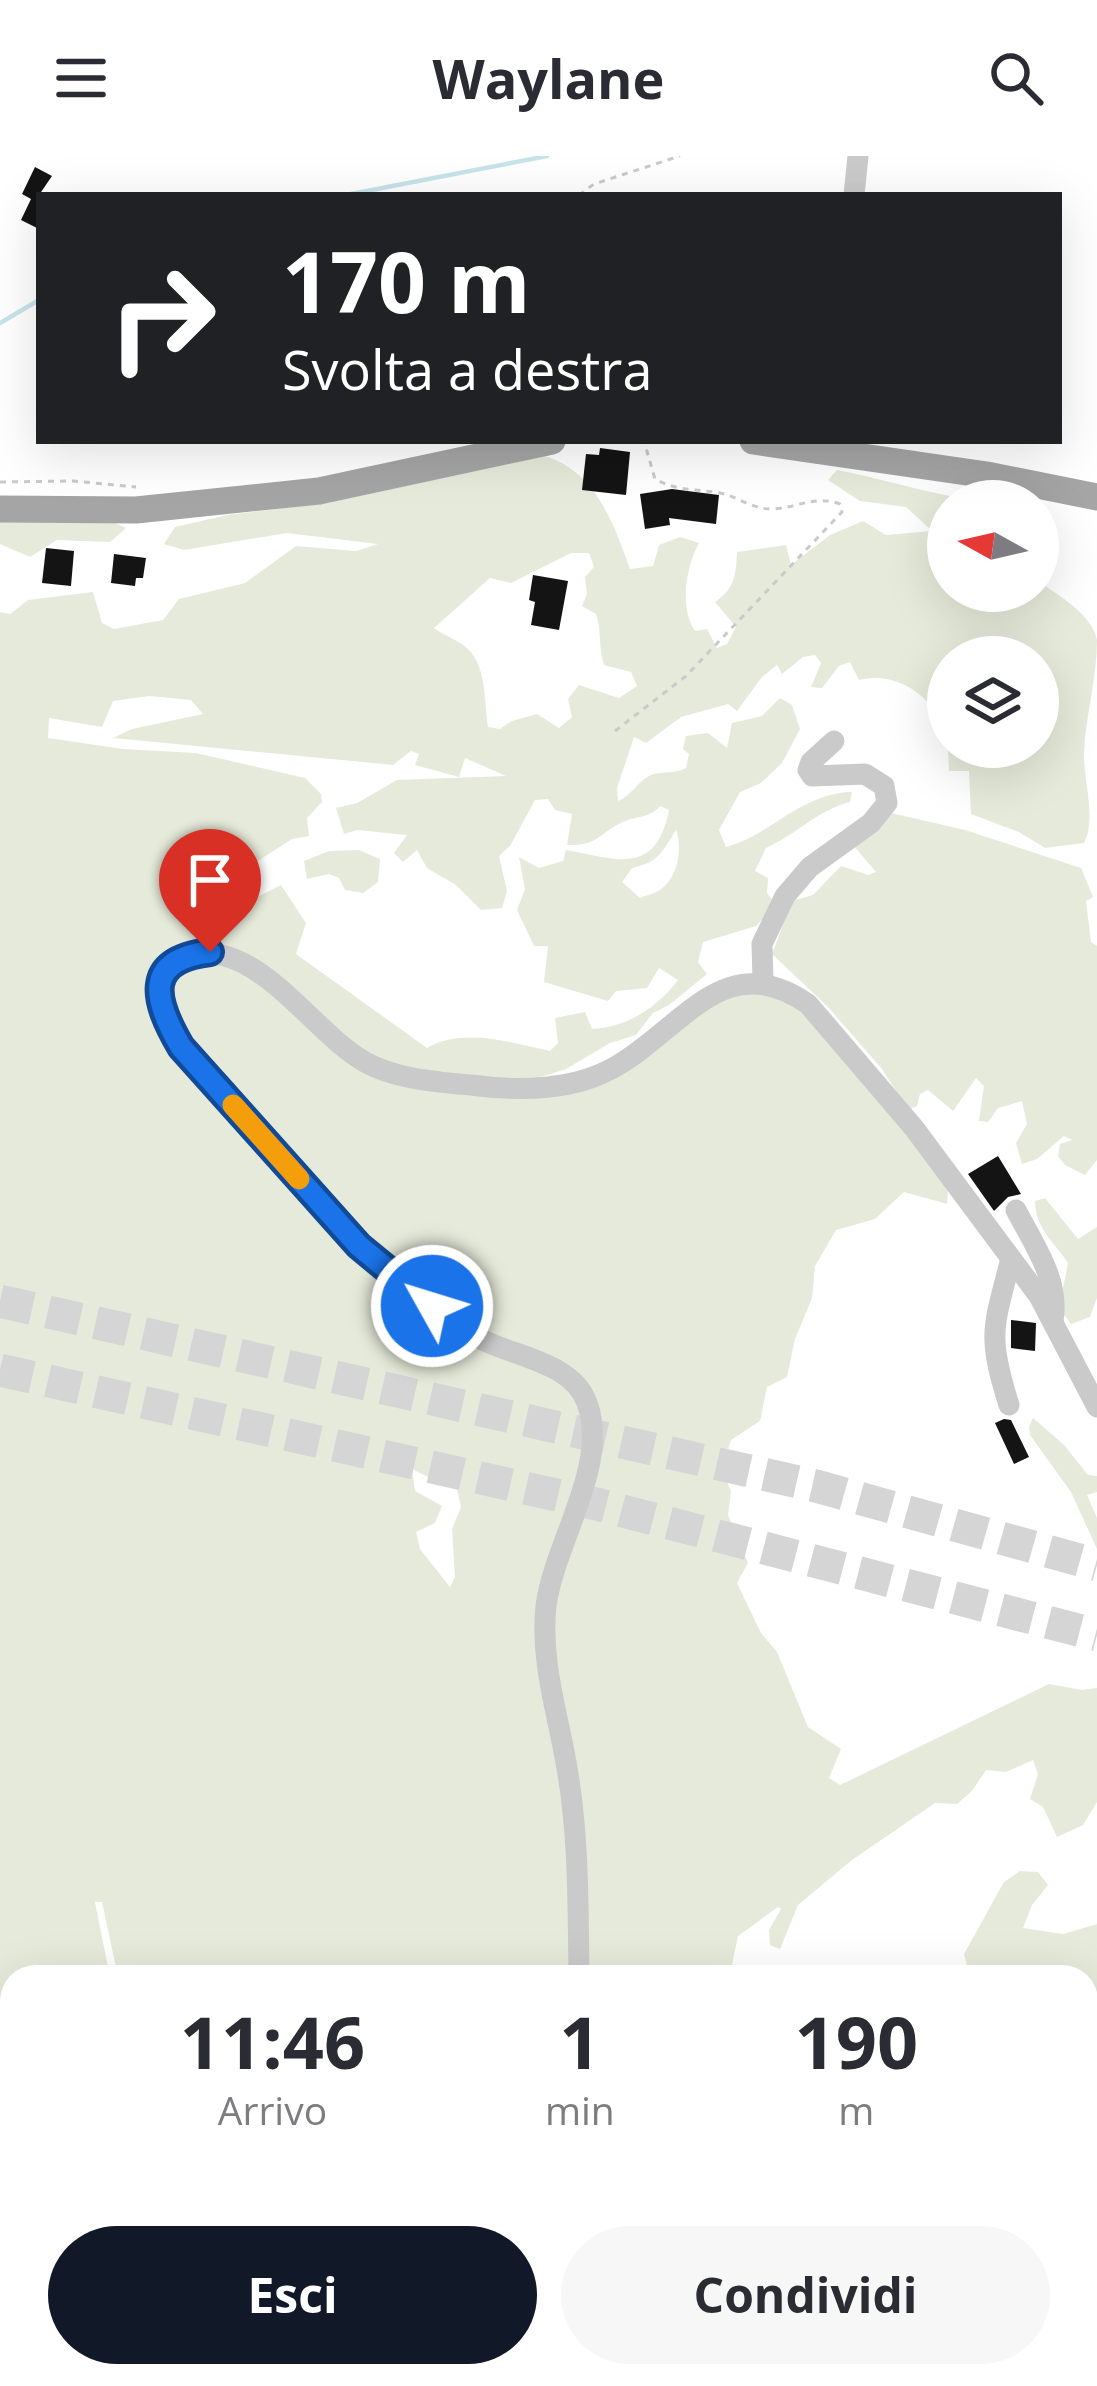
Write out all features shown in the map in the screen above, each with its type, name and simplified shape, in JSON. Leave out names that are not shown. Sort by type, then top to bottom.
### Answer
[{"type":"main road","points":[[0,509],[136,511],[319,491],[538,444]]},
{"type":"main road","points":[[774,444],[987,475],[1097,497]]},
{"type":"street","points":[[854,192],[858,156]]},
{"type":"street","points":[[763,981],[762,944],[785,896],[810,867],[871,823],[887,802],[884,786],[865,775],[812,776],[811,762],[834,742]]},
{"type":"street","points":[[579,1965],[578,1871],[544,1630],[552,1577],[592,1450],[588,1406],[569,1379],[476,1336],[359,1246],[181,1047],[158,998],[168,965],[186,955],[222,955],[256,970],[364,1062],[391,1073],[474,1086],[549,1088],[612,1069],[734,983],[763,981],[786,988],[808,1004],[914,1128],[1012,1259],[1052,1321],[1097,1407]]},
{"type":"street","points":[[1016,1210],[1057,1299],[1052,1321]]},
{"type":"street","points":[[1009,1405],[993,1352],[993,1327],[1012,1259]]},
{"type":"path","points":[[583,192],[594,184],[680,156]]},
{"type":"path","points":[[615,731],[686,676],[842,512],[840,504],[825,499],[770,510],[744,505],[724,494],[667,486],[655,479],[645,444]]},
{"type":"green space","points":[[545,456],[590,486],[609,517],[630,569],[653,566],[659,545],[680,537],[699,543],[688,575],[687,610],[695,631],[707,629],[717,648],[727,644],[736,627],[715,602],[733,580],[737,552],[786,545],[791,565],[830,535],[863,521],[886,535],[927,531],[927,612],[1059,612],[1059,596],[1088,622],[1097,640],[1097,654],[1084,751],[1089,823],[1084,843],[1045,848],[1019,832],[971,814],[969,771],[949,771],[1059,768],[1059,636],[927,636],[927,702],[897,682],[859,680],[850,662],[839,666],[822,688],[811,687],[821,663],[815,655],[803,657],[782,674],[777,665],[762,677],[737,711],[728,704],[681,717],[646,743],[634,737],[617,788],[618,801],[648,776],[686,768],[686,736],[708,733],[727,748],[732,723],[762,716],[780,698],[792,705],[800,729],[782,763],[761,783],[740,792],[719,830],[726,847],[817,799],[852,792],[850,802],[766,848],[755,871],[768,878],[767,893],[776,905],[756,926],[703,942],[698,962],[707,974],[653,1013],[636,1035],[538,1078],[547,1093],[732,994],[757,992],[792,1002],[894,1113],[948,1189],[947,1204],[904,1192],[875,1219],[836,1230],[815,1266],[812,1298],[795,1339],[787,1377],[767,1387],[760,1421],[731,1440],[722,1470],[731,1491],[728,1515],[748,1563],[737,1583],[761,1633],[777,1652],[808,1727],[841,1749],[829,1778],[840,1785],[1049,1684],[1097,1688],[1097,1802],[1083,1825],[1057,1837],[1043,1807],[1030,1799],[1038,1774],[1033,1760],[1006,1772],[986,1770],[957,1804],[935,1803],[852,1860],[798,1905],[780,1949],[770,1945],[769,1930],[778,1907],[738,1936],[732,1965],[115,1965],[102,1902],[95,1902],[108,1965],[0,1965],[0,612],[10,614],[28,600],[93,592],[102,623],[114,629],[163,620],[179,599],[245,583],[296,546],[356,551],[378,544],[287,533],[184,550],[164,544],[175,527],[227,515],[327,503]],"holes":[[[571,553],[589,553],[594,567],[585,577],[587,594],[582,606],[596,614],[604,665],[631,672],[637,686],[619,698],[579,685],[568,699],[572,717],[559,728],[537,714],[500,729],[488,727],[482,675],[474,657],[434,628],[490,578],[511,583]],[[149,696],[191,700],[203,714],[132,729],[113,738],[393,765],[411,751],[419,754],[415,765],[459,777],[465,758],[506,776],[397,780],[357,803],[336,808],[344,834],[357,830],[407,835],[394,853],[403,862],[417,850],[427,868],[456,885],[481,910],[502,908],[507,891],[499,856],[510,846],[535,800],[548,799],[555,810],[572,814],[567,845],[593,841],[660,806],[669,810],[663,831],[644,854],[617,859],[566,850],[563,861],[539,868],[519,857],[525,889],[517,910],[534,946],[548,946],[544,982],[608,1001],[616,991],[647,988],[659,968],[678,980],[651,1007],[617,1024],[592,1029],[585,1012],[555,1018],[558,1043],[550,1051],[472,1038],[427,1048],[296,954],[306,923],[281,885],[240,906],[227,900],[224,883],[292,839],[309,836],[307,818],[322,802],[321,794],[305,778],[196,753],[48,738],[49,718],[102,727],[113,701]],[[676,830],[679,854],[671,878],[660,890],[640,898],[622,882],[632,868],[659,855]],[[412,1469],[456,1485],[461,1507],[452,1529],[455,1577],[450,1587],[420,1549],[416,1532],[435,1523],[442,1506],[415,1491]]]},
{"type":"green space","points":[[837,470],[927,491],[927,526],[906,507],[860,501],[828,480]]},
{"type":"green space","points":[[0,518],[115,523],[126,528],[110,542],[57,540],[30,557],[0,544]]},
{"type":"green space","points":[[891,813],[965,830],[1081,868],[1093,897],[1086,901],[1091,942],[1097,946],[1097,1160],[1085,1175],[1058,1156],[1060,1144],[1072,1140],[1064,1136],[1037,1159],[1022,1164],[1016,1143],[1027,1124],[1022,1101],[998,1108],[988,1122],[979,1121],[984,1086],[976,1078],[953,1111],[928,1090],[908,1110],[882,1069],[828,1007],[772,954],[792,901],[813,895],[841,866],[868,875],[876,872],[853,845]]},
{"type":"green space","points":[[359,850],[380,859],[378,882],[363,893],[345,890],[339,878],[329,874],[307,879],[304,861],[329,851]]},
{"type":"green space","points":[[1045,1198],[1078,1239],[1097,1227],[1097,1298],[1090,1317],[1071,1324],[1059,1308],[1068,1263],[1036,1211],[1035,1201]]},
{"type":"green space","points":[[1033,1418],[1088,1475],[1097,1476],[1097,1492],[1087,1495],[1097,1518],[1097,1549],[1071,1492],[1030,1435]]},
{"type":"green space","points":[[1020,1871],[1038,1872],[1048,1885],[1032,1905],[1023,1928],[1063,1934],[1097,1924],[1097,1965],[967,1965],[964,1954],[1004,1882]]},
{"type":"building","points":[[35,167],[52,176],[36,192],[36,228],[21,220],[31,199],[22,194]]},
{"type":"building","points":[[600,448],[630,452],[626,495],[582,490],[586,454],[599,455]]},
{"type":"building","points":[[672,489],[719,495],[716,524],[669,518],[670,525],[645,529],[640,494]]},
{"type":"building","points":[[46,548],[74,551],[71,586],[42,583]]},
{"type":"building","points":[[114,554],[146,558],[143,578],[136,578],[135,586],[111,583]]},
{"type":"building","points":[[533,575],[568,581],[559,630],[531,625]]},
{"type":"building","points":[[998,1156],[1021,1194],[1008,1197],[994,1211],[968,1174]]},
{"type":"building","points":[[1011,1320],[1036,1323],[1035,1351],[1011,1348]]},
{"type":"building","points":[[1011,1420],[1029,1457],[1014,1464],[995,1423]]},
{"type":"waterway","points":[[361,192],[547,156]]},
{"type":"waterway","points":[[0,323],[36,302]]},
{"type":"tunnel","points":[[0,1301],[816,1486],[1097,1565]]},
{"type":"tunnel","points":[[0,1370],[596,1504],[1097,1635]]},
{"type":"slow traffic","points":[[233,1105],[299,1179]]},
{"type":"route","points":[[210,952],[186,955],[168,965],[161,980],[158,998],[181,1047],[359,1246],[432,1306]]}]
